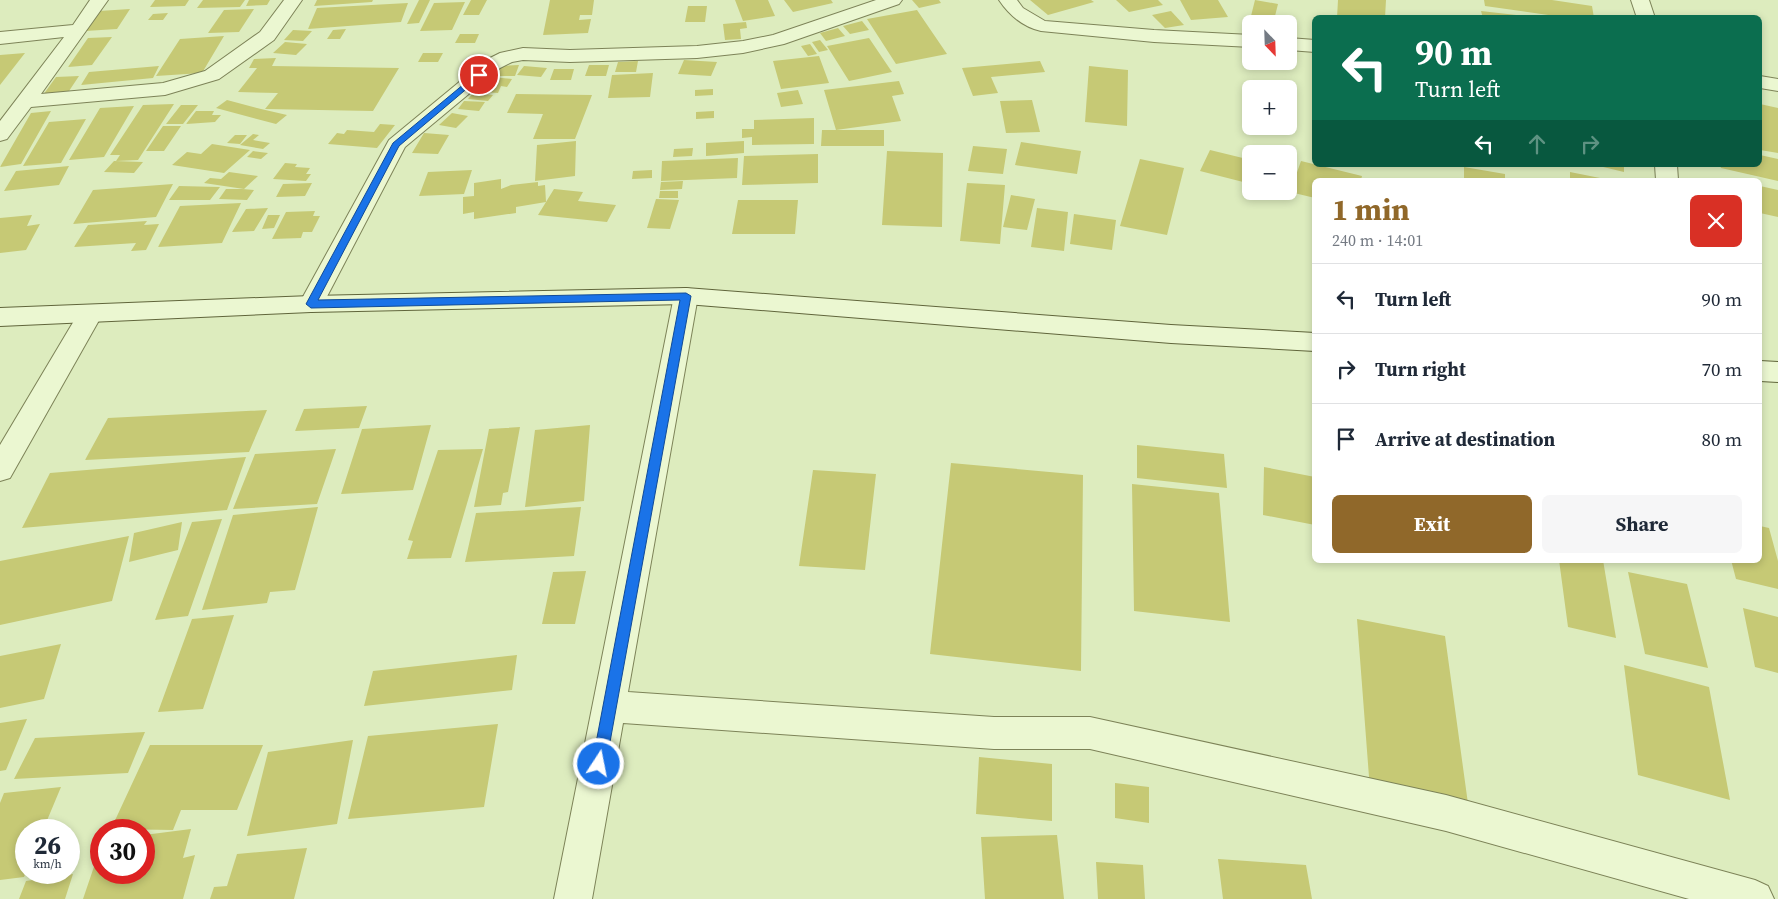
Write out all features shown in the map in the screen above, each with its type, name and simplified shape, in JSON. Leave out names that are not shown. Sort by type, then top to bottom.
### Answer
[{"type":"street","points":[[0,136],[99,0]]},
{"type":"street","points":[[24,102],[165,90],[212,75],[267,36],[293,0]]},
{"type":"street","points":[[311,304],[396,144],[493,64],[507,57],[523,54],[570,56],[697,52],[743,47],[777,40],[893,0]]},
{"type":"street","points":[[1008,0],[1018,12],[1040,26],[1242,41]]},
{"type":"street","points":[[1640,0],[1645,15]]},
{"type":"street","points":[[0,38],[79,30]]},
{"type":"street","points":[[1298,45],[1312,46]]},
{"type":"street","points":[[1762,82],[1778,85]]},
{"type":"street","points":[[573,899],[686,296]]},
{"type":"street","points":[[0,317],[311,304],[686,296],[1171,334],[1312,342]]},
{"type":"street","points":[[0,470],[90,314]]},
{"type":"street","points":[[1762,371],[1778,372]]},
{"type":"street","points":[[609,706],[994,733],[1090,733],[1446,813],[1755,899]]},
{"type":"building","points":[[155,0],[189,0],[185,6],[150,7]]},
{"type":"building","points":[[203,0],[245,0],[240,7],[197,8]]},
{"type":"building","points":[[249,0],[270,0],[267,5],[246,6]]},
{"type":"building","points":[[317,0],[373,0],[372,2],[314,6]]},
{"type":"building","points":[[419,0],[430,0],[419,23],[407,24]]},
{"type":"building","points":[[471,0],[487,0],[479,15],[463,15]]},
{"type":"building","points":[[550,0],[594,0],[592,15],[580,15],[579,20],[591,19],[588,33],[543,35]]},
{"type":"building","points":[[735,0],[768,0],[775,16],[743,21]]},
{"type":"building","points":[[784,0],[831,0],[833,3],[793,12]]},
{"type":"building","points":[[912,0],[939,0],[941,3],[919,8]]},
{"type":"building","points":[[1030,0],[1091,0],[1094,2],[1048,15]]},
{"type":"building","points":[[1116,0],[1158,0],[1163,5],[1129,12]]},
{"type":"building","points":[[1180,0],[1218,0],[1228,17],[1191,20]]},
{"type":"building","points":[[1255,0],[1278,4],[1275,15],[1251,15]]},
{"type":"building","points":[[1338,0],[1386,0],[1385,15],[1337,15]]},
{"type":"building","points":[[1484,0],[1552,0],[1592,6],[1594,15],[1548,15],[1485,6]]},
{"type":"building","points":[[465,2],[452,30],[420,31],[434,3]]},
{"type":"building","points":[[408,3],[401,22],[308,29],[317,8]]},
{"type":"building","points":[[688,6],[707,6],[705,22],[685,22]]},
{"type":"building","points":[[130,9],[117,29],[85,31],[99,11]]},
{"type":"building","points":[[254,9],[239,32],[208,33],[224,10]]},
{"type":"building","points":[[917,10],[947,54],[896,64],[867,19]]},
{"type":"building","points":[[1171,11],[1184,25],[1165,28],[1152,15]]},
{"type":"building","points":[[1481,11],[1516,15],[1482,15]]},
{"type":"building","points":[[168,13],[163,20],[148,20],[153,14]]},
{"type":"building","points":[[862,21],[869,30],[850,34],[843,26]]},
{"type":"building","points":[[746,22],[747,28],[740,29],[741,39],[725,40],[723,24]]},
{"type":"building","points":[[838,28],[845,36],[826,41],[820,33]]},
{"type":"building","points":[[346,29],[340,39],[327,39],[333,30]]},
{"type":"building","points":[[293,30],[312,31],[303,41],[284,40]]},
{"type":"building","points":[[460,34],[479,34],[475,43],[455,43]]},
{"type":"building","points":[[224,36],[202,73],[156,76],[180,39]]},
{"type":"building","points":[[112,37],[92,65],[68,67],[88,38]]},
{"type":"building","points":[[869,38],[892,72],[849,81],[827,46]]},
{"type":"building","points":[[820,40],[828,50],[819,52],[812,42]]},
{"type":"building","points":[[285,42],[307,44],[296,55],[273,53]]},
{"type":"building","points":[[810,44],[817,54],[808,56],[801,46]]},
{"type":"building","points":[[25,53],[0,85],[0,55]]},
{"type":"building","points":[[423,53],[443,53],[438,62],[418,62]]},
{"type":"building","points":[[819,56],[829,83],[781,89],[773,61]]},
{"type":"building","points":[[276,58],[272,66],[399,68],[373,111],[265,109],[278,93],[238,92],[257,68],[249,68],[254,59]]},
{"type":"building","points":[[684,60],[717,62],[711,76],[678,74]]},
{"type":"building","points":[[638,61],[636,72],[615,72],[618,62]]},
{"type":"building","points":[[1040,61],[1045,72],[991,77],[998,93],[973,96],[962,68]]},
{"type":"building","points":[[519,65],[515,76],[495,76],[499,66]]},
{"type":"building","points":[[589,65],[609,65],[606,76],[585,76]]},
{"type":"building","points":[[159,66],[153,78],[81,85],[89,72]]},
{"type":"building","points":[[524,66],[547,68],[541,77],[517,75]]},
{"type":"building","points":[[1089,66],[1128,70],[1127,126],[1085,122]]},
{"type":"building","points":[[554,69],[574,69],[571,80],[550,80]]},
{"type":"building","points":[[653,73],[650,97],[608,98],[612,75]]},
{"type":"building","points":[[79,76],[67,94],[43,95],[56,77]]},
{"type":"building","points":[[491,77],[512,79],[507,87],[501,86],[498,93],[484,92],[487,86],[497,86],[486,85]]},
{"type":"building","points":[[899,81],[904,94],[892,96],[901,121],[836,130],[824,90]]},
{"type":"building","points":[[713,89],[713,95],[695,96],[695,90]]},
{"type":"building","points":[[798,90],[803,104],[781,107],[777,93]]},
{"type":"building","points":[[473,93],[493,95],[488,101],[468,99]]},
{"type":"building","points":[[516,94],[592,95],[575,139],[533,139],[543,114],[507,113]]},
{"type":"building","points":[[227,100],[287,115],[276,124],[216,108]]},
{"type":"building","points":[[1032,100],[1040,132],[1006,133],[1000,101]]},
{"type":"building","points":[[464,101],[485,102],[479,111],[458,109]]},
{"type":"building","points":[[174,104],[138,160],[116,161],[120,155],[110,155],[143,105]]},
{"type":"building","points":[[1762,104],[1778,108],[1778,153],[1762,150]]},
{"type":"building","points":[[181,105],[198,105],[183,124],[166,124]]},
{"type":"building","points":[[134,106],[104,157],[69,160],[100,108]]},
{"type":"building","points":[[51,111],[21,164],[0,167],[31,113]]},
{"type":"building","points":[[196,111],[214,111],[212,115],[221,115],[215,122],[186,124]]},
{"type":"building","points":[[714,111],[714,118],[696,119],[696,112]]},
{"type":"building","points":[[452,113],[468,116],[456,128],[439,125]]},
{"type":"building","points":[[814,118],[814,144],[752,145],[752,137],[742,138],[742,129],[754,129],[754,120]]},
{"type":"building","points":[[86,119],[61,163],[23,166],[49,122]]},
{"type":"building","points":[[380,124],[395,125],[377,148],[328,144],[337,133],[344,134],[347,130],[374,132]]},
{"type":"building","points":[[163,126],[181,126],[164,151],[146,151]]},
{"type":"building","points":[[822,130],[884,130],[884,146],[821,146]]},
{"type":"building","points":[[424,133],[449,135],[438,154],[412,153]]},
{"type":"building","points":[[253,134],[259,135],[253,140],[270,143],[263,149],[240,145]]},
{"type":"building","points":[[235,135],[247,135],[240,144],[227,143]]},
{"type":"building","points":[[576,141],[575,176],[535,181],[537,145]]},
{"type":"building","points":[[744,141],[744,153],[706,156],[706,143]]},
{"type":"building","points":[[1021,142],[1081,151],[1077,174],[1015,165]]},
{"type":"building","points":[[212,144],[250,150],[224,173],[172,165],[187,152],[201,154]]},
{"type":"building","points":[[973,146],[1007,149],[1003,174],[968,171]]},
{"type":"building","points":[[693,148],[692,156],[673,157],[674,149]]},
{"type":"building","points":[[1210,150],[1242,158],[1242,182],[1200,171]]},
{"type":"building","points":[[253,151],[268,153],[261,159],[247,157]]},
{"type":"building","points":[[887,151],[943,153],[942,227],[882,225]]},
{"type":"building","points":[[818,154],[818,183],[742,185],[744,156]]},
{"type":"building","points":[[1762,155],[1778,159],[1778,181],[1721,168],[1762,167]]},
{"type":"building","points":[[738,158],[737,178],[661,181],[662,161]]},
{"type":"building","points":[[1140,159],[1184,168],[1167,235],[1120,226]]},
{"type":"building","points":[[114,161],[143,162],[134,173],[104,172]]},
{"type":"building","points":[[1301,161],[1312,164],[1312,167],[1325,167],[1362,176],[1362,178],[1312,178],[1312,197],[1297,194],[1297,172]]},
{"type":"building","points":[[285,163],[297,164],[295,167],[310,168],[306,174],[311,174],[306,181],[273,179]]},
{"type":"building","points":[[69,166],[59,185],[4,191],[16,171]]},
{"type":"building","points":[[1464,167],[1505,174],[1505,178],[1464,178]]},
{"type":"building","points":[[1603,167],[1624,167],[1624,172]]},
{"type":"building","points":[[472,170],[464,194],[419,196],[428,172]]},
{"type":"building","points":[[652,170],[652,178],[632,179],[633,171]]},
{"type":"building","points":[[229,172],[258,176],[244,189],[204,183],[210,178],[221,179]]},
{"type":"building","points":[[1570,172],[1600,178],[1570,178]]},
{"type":"building","points":[[501,179],[501,189],[511,185],[538,182],[538,186],[545,185],[546,202],[516,207],[516,213],[474,219],[474,212],[463,214],[463,197],[474,196],[474,183]]},
{"type":"building","points":[[683,181],[682,189],[660,190],[661,182]]},
{"type":"building","points":[[312,183],[305,196],[276,197],[283,184]]},
{"type":"building","points":[[967,183],[1005,185],[1000,244],[960,241]]},
{"type":"building","points":[[173,184],[156,217],[73,224],[93,190]]},
{"type":"building","points":[[179,186],[220,187],[210,200],[169,200]]},
{"type":"building","points":[[1762,186],[1778,190],[1778,217],[1762,213]]},
{"type":"building","points":[[226,189],[254,190],[247,200],[219,199]]},
{"type":"building","points":[[554,189],[583,192],[578,201],[616,205],[607,222],[538,215]]},
{"type":"building","points":[[660,191],[678,191],[678,198],[659,198]]},
{"type":"building","points":[[1011,195],[1035,199],[1027,230],[1003,227]]},
{"type":"building","points":[[656,199],[679,200],[670,229],[647,228]]},
{"type":"building","points":[[738,200],[798,200],[795,234],[732,234]]},
{"type":"building","points":[[241,203],[222,243],[158,247],[180,206]]},
{"type":"building","points":[[268,208],[254,231],[232,232],[246,209]]},
{"type":"building","points":[[1037,208],[1068,212],[1064,251],[1031,247]]},
{"type":"building","points":[[315,211],[313,216],[320,216],[312,232],[303,232],[301,238],[272,239],[286,212]]},
{"type":"building","points":[[1074,214],[1116,220],[1112,250],[1070,244]]},
{"type":"building","points":[[32,215],[27,226],[40,224],[26,250],[0,253],[0,218]]},
{"type":"building","points":[[268,215],[280,215],[274,228],[262,229]]},
{"type":"building","points":[[147,221],[144,225],[159,224],[146,250],[131,251],[136,243],[74,247],[88,225]]},
{"type":"building","points":[[367,406],[359,428],[295,431],[304,409]]},
{"type":"building","points":[[267,410],[249,452],[85,460],[108,418]]},
{"type":"building","points":[[431,425],[413,490],[341,494],[362,429]]},
{"type":"building","points":[[590,425],[584,501],[525,507],[535,430]]},
{"type":"building","points":[[520,427],[508,492],[503,493],[501,505],[474,507],[489,429]]},
{"type":"building","points":[[1137,445],[1224,454],[1227,488],[1137,478]]},
{"type":"building","points":[[336,449],[317,504],[233,509],[255,454]]},
{"type":"building","points":[[483,449],[451,558],[407,559],[413,541],[408,540],[438,450]]},
{"type":"building","points":[[246,457],[227,510],[22,528],[50,473]]},
{"type":"building","points":[[951,463],[1083,475],[1081,671],[930,654]]},
{"type":"building","points":[[1264,467],[1312,476],[1312,524],[1263,515]]},
{"type":"building","points":[[813,470],[876,474],[865,570],[799,566]]},
{"type":"building","points":[[1132,484],[1219,493],[1230,622],[1134,611]]},
{"type":"building","points":[[318,507],[295,590],[270,592],[267,603],[202,610],[233,515]]},
{"type":"building","points":[[581,507],[574,556],[465,562],[476,513]]},
{"type":"building","points":[[222,519],[188,616],[155,620],[192,522]]},
{"type":"building","points":[[182,522],[178,550],[129,562],[134,533]]},
{"type":"building","points":[[1762,526],[1769,528],[1778,561],[1778,589],[1736,579],[1732,563],[1762,563]]},
{"type":"building","points":[[129,536],[112,601],[0,625],[0,561]]},
{"type":"building","points":[[1559,563],[1604,563],[1616,638],[1568,627]]},
{"type":"building","points":[[586,571],[575,624],[542,624],[553,572]]},
{"type":"building","points":[[1628,572],[1687,584],[1708,668],[1645,654]]},
{"type":"building","points":[[1743,608],[1778,617],[1778,673],[1755,667]]},
{"type":"building","points":[[234,615],[203,709],[158,712],[192,619]]},
{"type":"building","points":[[1357,619],[1445,636],[1469,811],[1370,790]]},
{"type":"building","points":[[61,644],[44,699],[0,708],[0,656]]},
{"type":"building","points":[[517,655],[512,690],[364,706],[373,671]]},
{"type":"building","points":[[1624,665],[1709,687],[1730,800],[1638,775]]},
{"type":"building","points":[[27,719],[6,770],[0,771],[0,723]]},
{"type":"building","points":[[498,724],[484,807],[348,819],[368,736]]},
{"type":"building","points":[[145,732],[128,773],[14,779],[35,738]]},
{"type":"building","points":[[353,740],[337,824],[247,836],[268,752]]},
{"type":"building","points":[[150,745],[263,745],[237,810],[181,810],[173,830],[155,830],[155,819],[116,819]]},
{"type":"building","points":[[979,757],[1052,764],[1052,821],[976,814]]},
{"type":"building","points":[[1115,783],[1149,787],[1149,823],[1115,818]]},
{"type":"building","points":[[61,787],[48,819],[15,819],[15,878],[0,880],[0,803],[4,793]]},
{"type":"building","points":[[191,829],[183,858],[195,855],[183,899],[83,899],[90,878],[90,884],[155,884],[155,834]]},
{"type":"building","points":[[1057,835],[1064,899],[985,899],[981,837]]},
{"type":"building","points":[[307,848],[294,899],[210,899],[214,887],[227,886],[237,854]]},
{"type":"building","points":[[1218,859],[1306,865],[1312,899],[1223,899]]},
{"type":"building","points":[[1096,862],[1143,865],[1145,899],[1098,899]]},
{"type":"building","points":[[25,884],[70,884],[65,899],[19,899]]},
{"type":"route","points":[[479,75],[396,144],[311,304],[686,296],[599,764]]}]
